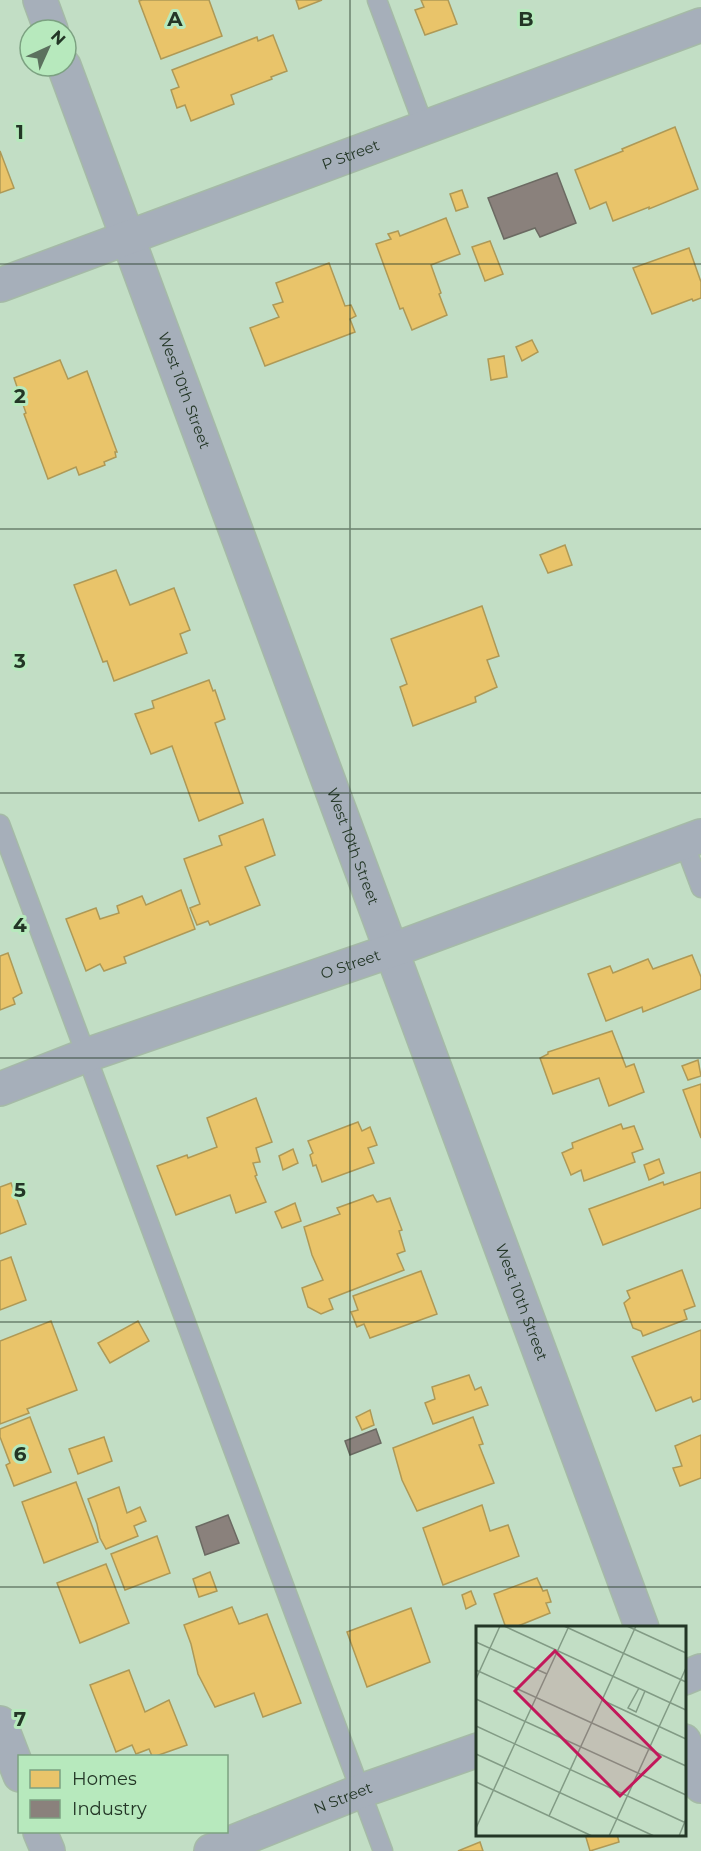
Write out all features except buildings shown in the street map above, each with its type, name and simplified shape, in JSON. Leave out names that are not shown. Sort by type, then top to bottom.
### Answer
[{"type":"street","points":[[40,0],[47,18]]},
{"type":"street","name":"P Street","points":[[0,285],[701,25]]},
{"type":"street","name":"West 10th Street","points":[[68,78],[641,1626]]},
{"type":"street","name":"O Street","points":[[0,1089],[87,1055],[393,950],[693,839]]},
{"type":"street","points":[[686,1676],[701,1671]]},
{"type":"street","points":[[0,1723],[18,1770]]},
{"type":"street","points":[[686,1747],[701,1786]]},
{"type":"street","name":"N Street","points":[[211,1851],[361,1791],[476,1750]]},
{"type":"street","points":[[40,1833],[48,1851]]},
{"type":"lane","points":[[377,0],[425,129]]},
{"type":"lane","points":[[0,824],[383,1851]]},
{"type":"lane","points":[[693,839],[701,888]]}]
